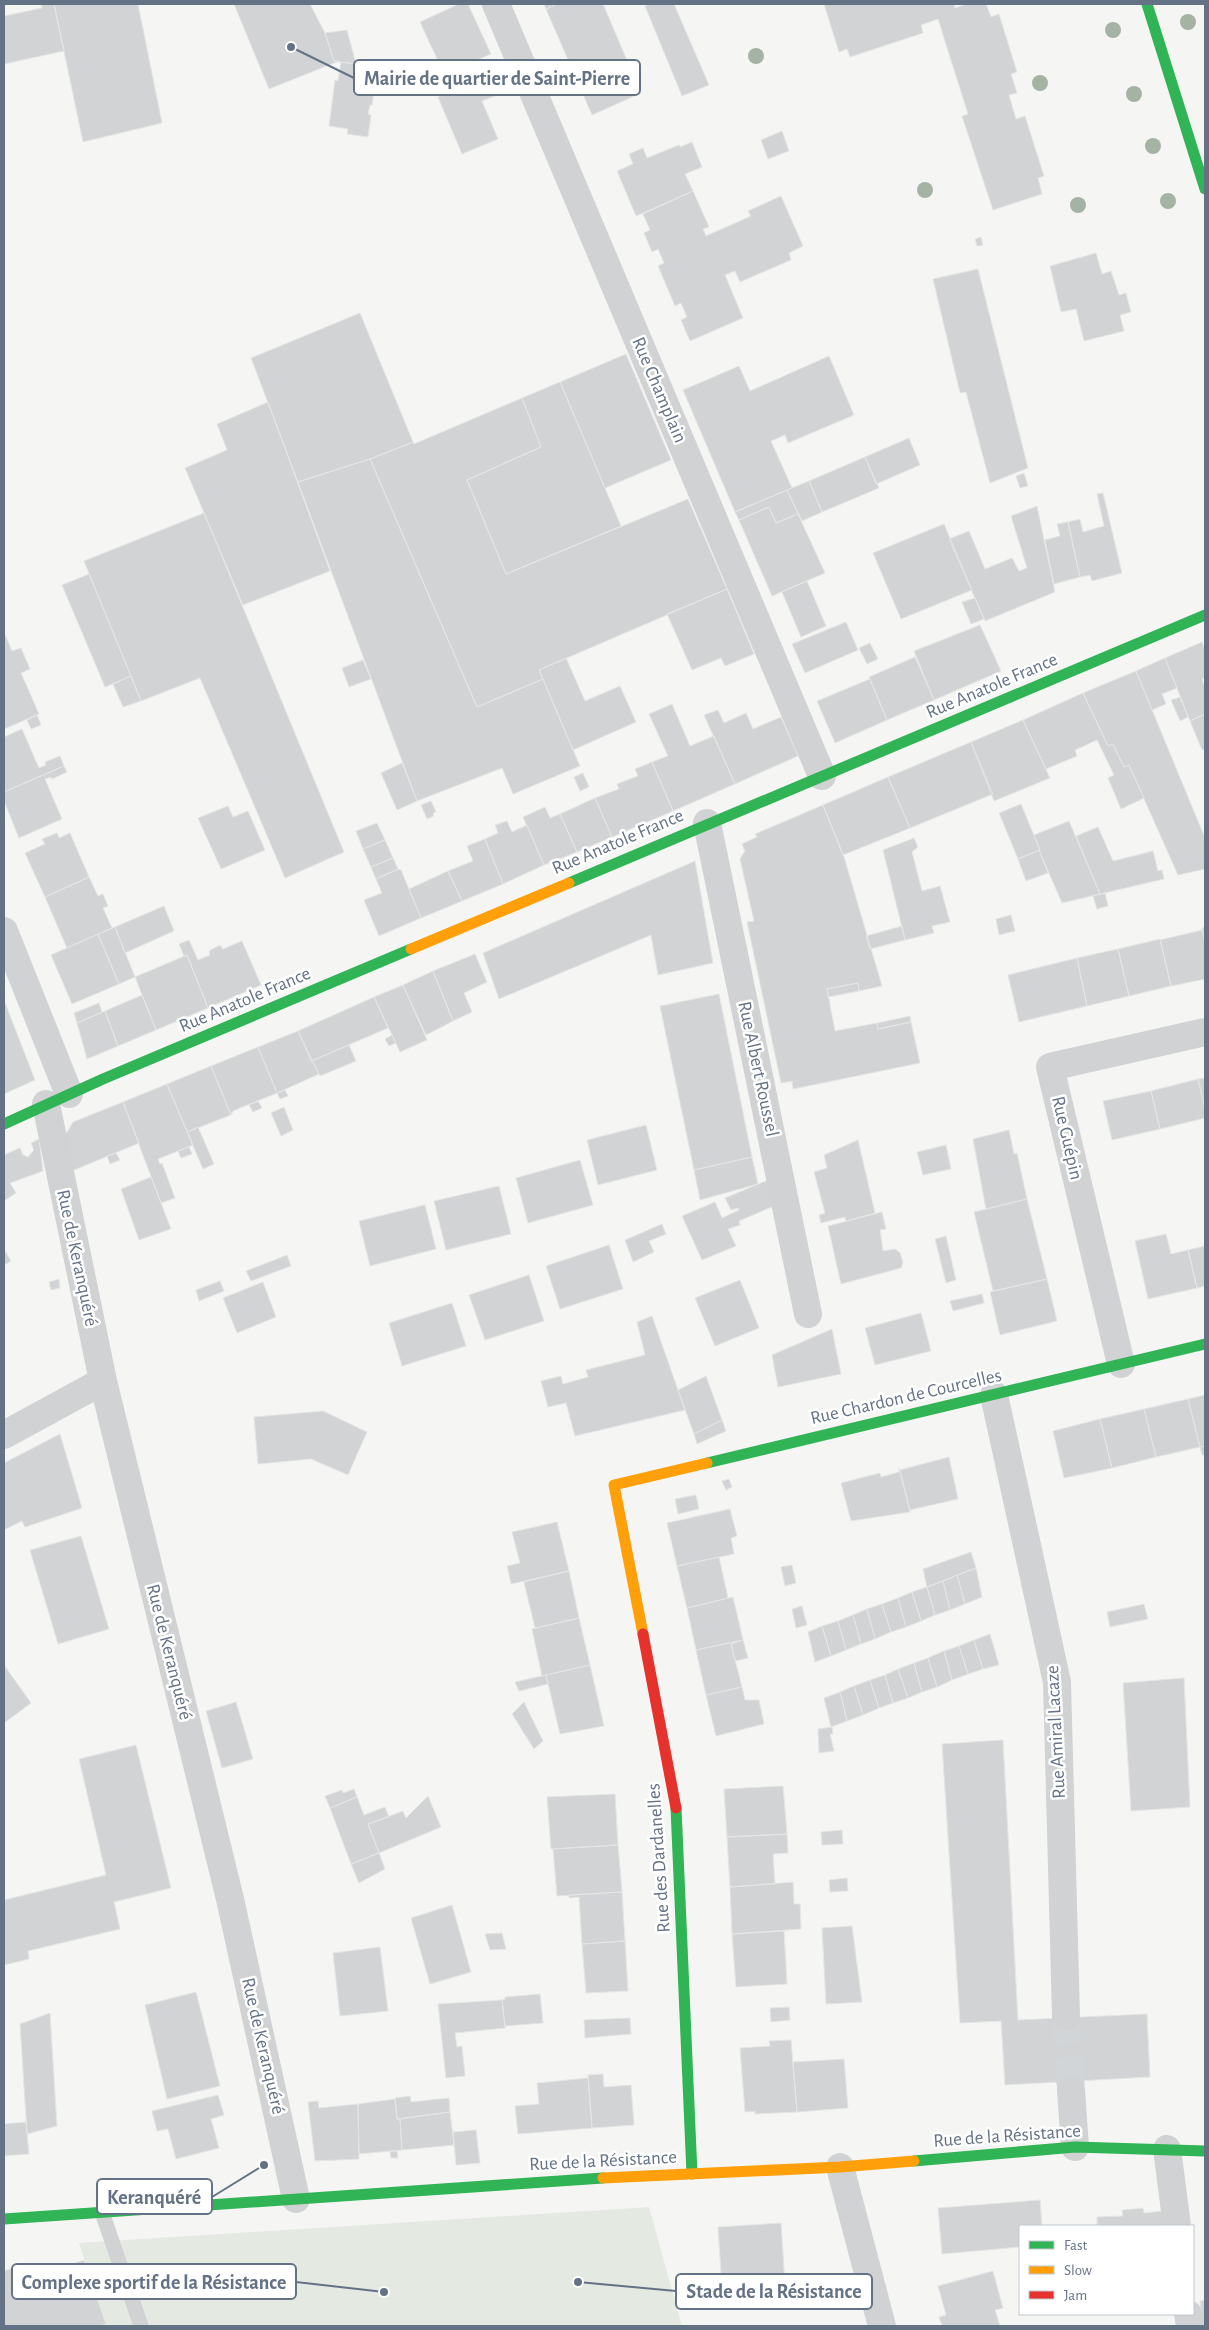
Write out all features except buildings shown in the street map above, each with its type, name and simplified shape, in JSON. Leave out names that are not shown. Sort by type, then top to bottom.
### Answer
[{"type":"street","name":"Rue Champlain","points":[[496,4],[822,776]]},
{"type":"street","points":[[1146,4],[1205,189]]},
{"type":"street","name":"Rue Anatole France","points":[[4,1124],[57,1099],[707,823],[1205,615]]},
{"type":"street","name":"Rue Albert Roussel","points":[[707,823],[808,1314]]},
{"type":"street","name":"Rue de Keranquéré","points":[[4,931],[57,1099],[60,1180],[103,1381],[228,1889],[296,2199]]},
{"type":"street","name":"Rue Guépin","points":[[1121,1364],[1050,1067],[1205,1032]]},
{"type":"street","name":"Rue Chardon de Courcelles","points":[[614,1485],[1205,1344]]},
{"type":"street","points":[[4,1435],[103,1381]]},
{"type":"street","name":"Rue Amiral Lacaze","points":[[994,1395],[1057,1682],[1066,2016]]},
{"type":"street","name":"Rue des Dardanelles","points":[[614,1485],[676,1798],[692,2174]]},
{"type":"street","points":[[1071,2090],[1075,2147]]},
{"type":"street","name":"Rue de la Résistance","points":[[4,2219],[621,2176],[840,2167],[1075,2147],[1205,2150]]},
{"type":"street","points":[[1167,2149],[1177,2225]]},
{"type":"street","points":[[840,2167],[882,2326]]},
{"type":"lane","points":[[102,2212],[141,2326]]},
{"type":"shaded area","points":[[649,2207],[682,2326],[106,2326],[79,2243]]},
{"type":"tunnel","points":[[1066,2016],[1071,2090]]},
{"type":"traffic: fast","points":[[1147,4],[1205,189]]},
{"type":"traffic: fast","points":[[569,883],[1205,615]]},
{"type":"traffic: fast","points":[[4,1124],[103,1079],[411,949]]},
{"type":"traffic: fast","points":[[707,1463],[1205,1344]]},
{"type":"traffic: fast","points":[[676,1808],[692,2174]]},
{"type":"traffic: fast","points":[[914,2161],[1075,2147],[1205,2151]]},
{"type":"traffic: fast","points":[[4,2219],[603,2178]]},
{"type":"traffic: slow","points":[[411,949],[569,883]]},
{"type":"traffic: slow","points":[[643,1634],[614,1485],[707,1463]]},
{"type":"traffic: slow","points":[[603,2178],[840,2167],[914,2161]]},
{"type":"traffic: jam","points":[[643,1634],[676,1808]]},
{"type":"place","name":"Mairie de quartier de Saint-Pierre","points":[[291,47]]},
{"type":"place","name":"Keranquéré","points":[[264,2165]]},
{"type":"place","name":"Stade de la Résistance","points":[[578,2282]]},
{"type":"place","name":"Complexe sportif de la Résistance","points":[[384,2292]]}]
